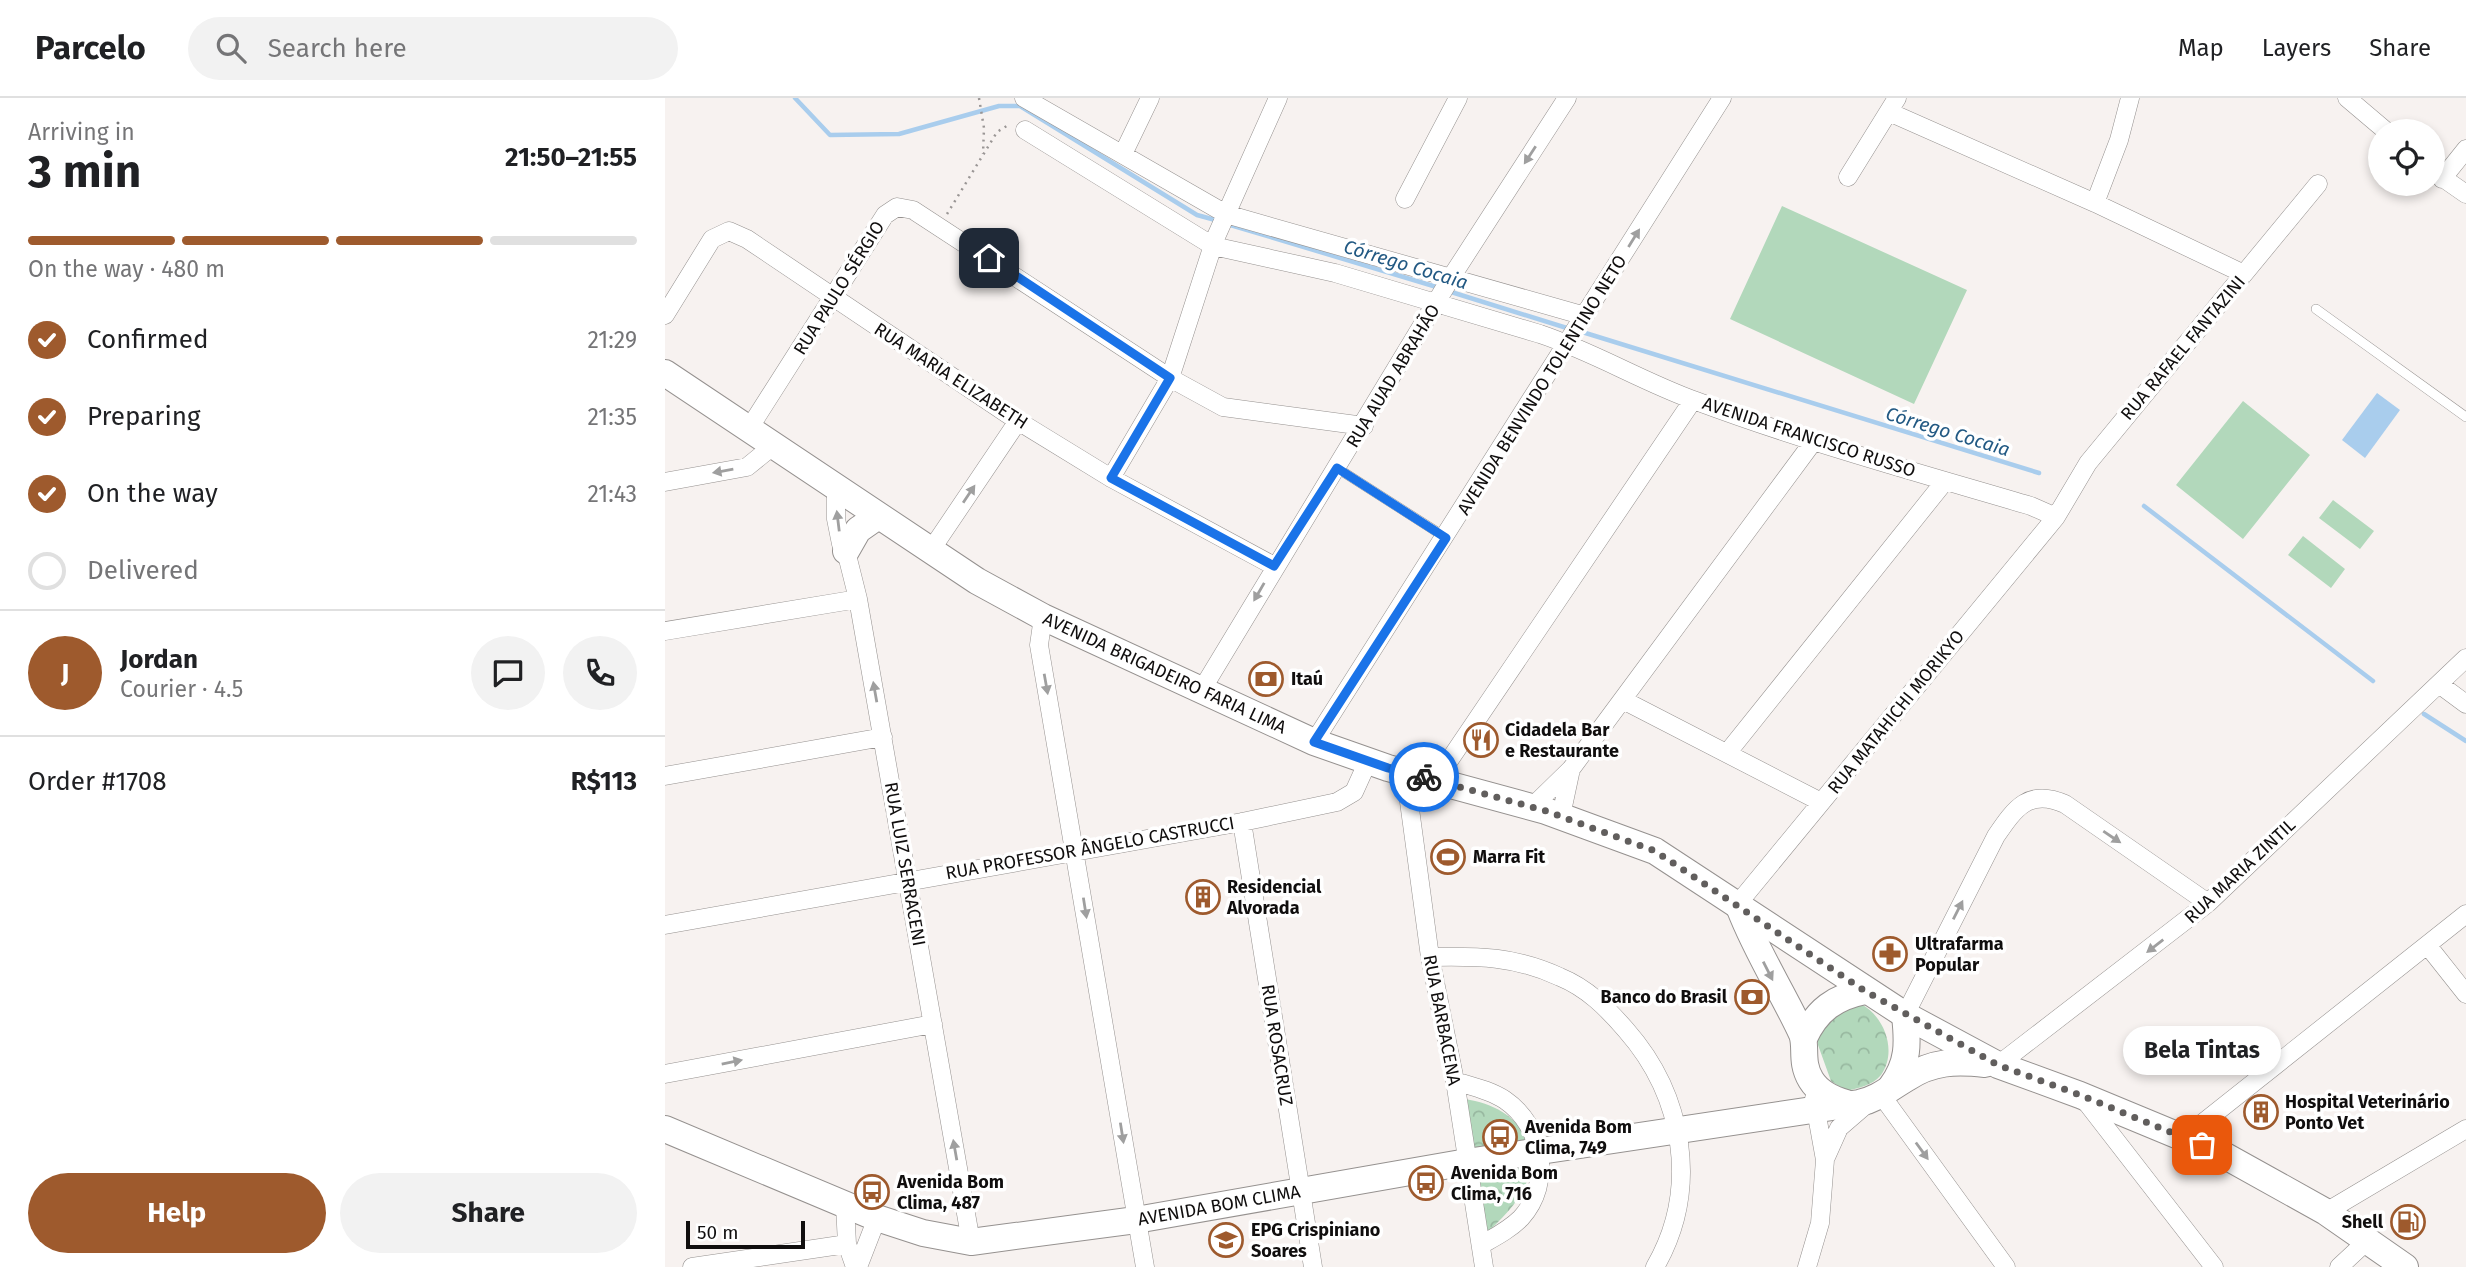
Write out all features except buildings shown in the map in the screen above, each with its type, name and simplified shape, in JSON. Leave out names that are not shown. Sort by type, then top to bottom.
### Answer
[{"type":"main road","name":"AVENIDA BRIGADEIRO FARIA LIMA","points":[[665,373],[750,427],[836,489],[977,581],[1043,617],[1314,742],[1405,772],[1561,816],[1655,851],[1905,1015],[1998,1065],[2140,1119],[2239,1163],[2326,1212],[2405,1267]]},
{"type":"main road","points":[[846,551],[858,530],[878,516]]},
{"type":"main road","points":[[1738,907],[1767,970],[1804,1038]]},
{"type":"main road","points":[[1865,991],[1834,1001],[1811,1023],[1804,1038],[1803,1058],[1811,1080],[1825,1095],[1872,1097],[1906,1061],[1908,1045],[1905,1015]]},
{"type":"main road","name":"AVENIDA BOM CLIMA","points":[[665,1129],[877,1218],[923,1233],[971,1242],[1136,1220],[1467,1162],[1872,1097],[1916,1072],[1942,1062],[1998,1065]]},
{"type":"main road","points":[[1789,1112],[1805,1096],[1811,1080]]},
{"type":"street","points":[[1024,98],[1224,217],[1444,290]]},
{"type":"street","points":[[1123,155],[1150,98]]},
{"type":"street","points":[[1111,478],[1170,378],[1224,217],[1278,98]]},
{"type":"street","points":[[1405,199],[1458,98]]},
{"type":"street","name":"AVENIDA BENVINDO TOLENTINO NETO","points":[[1314,742],[1446,538],[1722,98]]},
{"type":"street","points":[[2095,203],[2119,140],[2130,98]]},
{"type":"street","points":[[2347,98],[2372,119]]},
{"type":"street","name":"RUA AUAD ABRAHÃO","points":[[1201,691],[1274,566],[1364,426],[1561,100]]},
{"type":"street","points":[[1848,177],[1893,105],[2244,274]]},
{"type":"street","points":[[1025,130],[1214,243],[1335,273],[1444,290],[1583,319]]},
{"type":"street","points":[[2445,168],[2466,149]]},
{"type":"street","points":[[2445,180],[2466,194]]},
{"type":"street","name":"RUA RAFAEL FANTAZINI","points":[[2060,510],[2088,463],[2318,184]]},
{"type":"street","name":"RUA PAULO SÉRGIO","points":[[750,427],[834,299],[885,215],[897,207],[913,210],[940,226],[1170,378],[1233,411],[1364,426]]},
{"type":"street","name":"RUA MARIA ELIZABETH","points":[[665,315],[712,239],[729,231],[747,239],[1018,421],[1111,478],[1274,566]]},
{"type":"street","name":"AVENIDA FRANCISCO RUSSO","points":[[1444,290],[1569,341],[1693,400],[1813,442],[2031,506],[2060,510]]},
{"type":"street","points":[[1436,780],[1693,400]]},
{"type":"street","points":[[931,550],[1018,421]]},
{"type":"street","points":[[1532,807],[1571,769],[1813,442]]},
{"type":"street","points":[[665,482],[747,467],[774,445]]},
{"type":"street","points":[[1728,752],[1945,481]]},
{"type":"street","name":"RUA LUIZ SERRACENI","points":[[836,489],[841,544],[846,551],[858,599],[971,1242]]},
{"type":"street","name":"RUA MATAHICHI MORIKYO","points":[[1738,907],[2060,510]]},
{"type":"street","points":[[665,631],[858,599]]},
{"type":"street","points":[[1043,617],[1039,645],[1145,1267]]},
{"type":"street","name":"RUA MARIA ZINTIL","points":[[1998,1065],[2208,903],[2466,658]]},
{"type":"street","points":[[2439,684],[2466,705]]},
{"type":"street","points":[[1623,700],[1821,802]]},
{"type":"street","points":[[665,776],[883,737]]},
{"type":"street","points":[[1459,747],[1462,777],[1467,789]]},
{"type":"street","name":"RUA PROFESSOR ÂNGELO CASTRUCCI","points":[[665,925],[1242,822],[1347,799],[1358,786],[1369,761]]},
{"type":"street","points":[[1561,816],[1571,769]]},
{"type":"street","name":"RUA BARBACENA","points":[[1405,772],[1430,957],[1455,1081],[1484,1267]]},
{"type":"street","points":[[1905,1015],[1996,836],[2013,813],[2030,799],[2042,797],[2065,804],[2208,903]]},
{"type":"street","name":"RUA ROSACRUZ","points":[[1242,822],[1313,1267]]},
{"type":"street","points":[[2185,1138],[2466,914]]},
{"type":"street","points":[[2428,946],[2466,994]]},
{"type":"street","points":[[1430,957],[1490,956],[1519,962],[1562,977],[1598,999],[1647,1053],[1662,1080],[1678,1129],[1682,1185],[1675,1223],[1655,1267]]},
{"type":"street","points":[[665,1074],[933,1024]]},
{"type":"street","points":[[1807,1267],[1820,1223],[1825,1160],[1811,1080]]},
{"type":"street","points":[[1455,1081],[1505,1100],[1528,1124],[1540,1151],[1540,1180],[1522,1216],[1481,1245]]},
{"type":"street","points":[[2080,1095],[2214,1267]]},
{"type":"street","points":[[1825,1160],[1839,1128],[1872,1097],[2006,1267]]},
{"type":"street","points":[[2127,1156],[2127,1143],[2140,1119]]},
{"type":"street","points":[[2326,1212],[2464,1133]]},
{"type":"street","points":[[845,1205],[847,1244],[856,1267]]},
{"type":"street","points":[[856,1267],[877,1218]]},
{"type":"street","points":[[2339,1267],[2368,1240]]},
{"type":"street","points":[[692,1267],[847,1244]]},
{"type":"lane","points":[[2316,309],[2466,416]]},
{"type":"lane","points":[[1337,468],[1446,538]]},
{"type":"path","points":[[979,98],[983,156]]},
{"type":"path","points":[[940,226],[1002,126],[1007,123],[1025,130]]},
{"type":"green space","points":[[1782,206],[1967,290],[1914,404],[1730,319]]},
{"type":"green space","points":[[2243,401],[2310,455],[2243,539],[2176,485]]},
{"type":"green space","points":[[2333,500],[2374,531],[2360,549],[2319,518]]},
{"type":"green space","points":[[2303,536],[2345,569],[2331,588],[2288,555]]},
{"type":"green space","points":[[1861,1004],[1882,1025],[1888,1055],[1886,1066],[1877,1079],[1865,1086],[1846,1091],[1831,1081],[1818,1045],[1816,1027],[1833,1010]]},
{"type":"green space","points":[[1465,1099],[1492,1107],[1514,1121],[1522,1131],[1530,1156],[1529,1172],[1523,1190],[1485,1235]]},
{"type":"water","points":[[2377,393],[2400,410],[2365,458],[2342,440]]},
{"type":"waterway","name":"Córrego Cocaia","points":[[795,98],[830,135],[899,134],[999,106],[1020,106],[1197,215],[1219,221]]},
{"type":"waterway","name":"Córrego Cocaia","points":[[1227,224],[1440,288]]},
{"type":"waterway","name":"Córrego Cocaia","points":[[1448,291],[1570,329]]},
{"type":"waterway","name":"Córrego Cocaia","points":[[1579,331],[2039,473]]},
{"type":"waterway","name":"Córrego Cocaia","points":[[2144,506],[2373,681]]},
{"type":"waterway","points":[[2424,714],[2466,741]]},
{"type":"way so far","points":[[1424,777],[1546,811],[1655,851],[1865,991],[1998,1065],[2202,1145]]},
{"type":"place","name":"Itaú","points":[[1266,679]]},
{"type":"place","name":"Cidadela Bar e Restaurante","points":[[1481,740]]},
{"type":"place","name":"Marra Fit","points":[[1448,857]]},
{"type":"place","name":"Residencial Alvorada","points":[[1203,897]]},
{"type":"place","name":"Ultrafarma Popular","points":[[1890,954]]},
{"type":"place","name":"Banco do Brasil","points":[[1752,997]]},
{"type":"place","name":"Hospital Veterinário Ponto Vet","points":[[2261,1112]]},
{"type":"place","name":"Avenida Bom Clima, 749","points":[[1500,1137]]},
{"type":"place","name":"Bela Tintas","points":[[2202,1145]]},
{"type":"place","name":"Avenida Bom Clima, 716","points":[[1426,1183]]},
{"type":"place","name":"Avenida Bom Clima, 487","points":[[872,1192]]},
{"type":"place","name":"Shell","points":[[2408,1222]]},
{"type":"place","name":"EPG Crispiniano Soares","points":[[1226,1240]]},
{"type":"route","points":[[989,258],[1170,378],[1111,478],[1274,566],[1337,468],[1446,538],[1314,742],[1388,768],[1424,777]]}]
